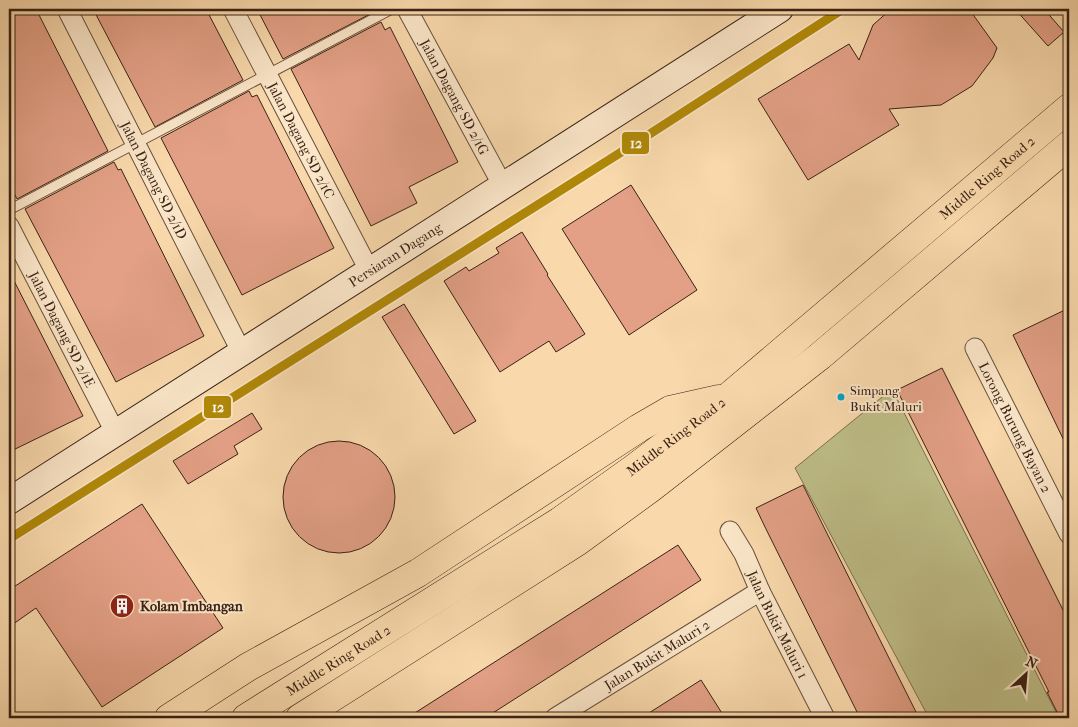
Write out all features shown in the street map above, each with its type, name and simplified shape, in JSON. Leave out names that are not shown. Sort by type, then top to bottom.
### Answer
[{"type":"highway","name":"Middle Ring Road 2","points":[[246,718],[560,521],[641,463],[728,397],[1069,108]]},
{"type":"highway","name":"Middle Ring Road 2","points":[[300,718],[577,542],[652,488],[820,356],[1069,144]]},
{"type":"highway","points":[[169,718],[248,667],[418,573],[646,423],[670,410],[728,397]]},
{"type":"main road","name":"Persiaran Dagang","points":[[9,501],[780,9]]},
{"type":"street","name":"Jalan Dagang SD 2/1D","points":[[67,9],[242,352]]},
{"type":"street","name":"Jalan Dagang SD 2/1C","points":[[233,9],[369,270]]},
{"type":"street","name":"Jalan Dagang SD 2/1G","points":[[408,9],[503,186]]},
{"type":"street","name":"Jalan Dagang SD 2/1E","points":[[9,226],[115,432]]},
{"type":"street","name":"Lorong Burung Bayan 2","points":[[975,348],[1069,534]]},
{"type":"street","name":"Jalan Bukit Maluri 1","points":[[730,531],[744,554],[760,591],[825,718]]},
{"type":"street","name":"Jalan Bukit Maluri 2","points":[[555,718],[760,591]]},
{"type":"lane","points":[[9,210],[392,9]]},
{"type":"green space","points":[[892,389],[1059,718],[929,718],[795,468]]},
{"type":"building","points":[[9,9],[36,9],[108,151],[17,199],[9,183]]},
{"type":"building","points":[[93,9],[206,9],[243,80],[155,127]]},
{"type":"building","points":[[257,9],[375,9],[376,11],[283,59]]},
{"type":"building","points":[[891,9],[969,9],[997,48],[993,58],[972,86],[941,105],[889,109],[899,125],[808,180],[758,99],[849,44],[859,60],[873,25]]},
{"type":"building","points":[[1015,9],[1044,9],[1064,32],[1048,46]]},
{"type":"building","points":[[381,22],[385,30],[390,27],[458,162],[409,187],[417,203],[371,226],[291,69]]},
{"type":"building","points":[[249,91],[252,97],[257,95],[334,248],[242,295],[161,138]]},
{"type":"building","points":[[114,162],[118,170],[121,169],[204,336],[116,382],[25,209]]},
{"type":"building","points":[[631,185],[697,290],[629,335],[562,229]]},
{"type":"building","points":[[522,232],[585,334],[556,352],[549,341],[500,372],[444,281],[466,267],[469,271],[499,253],[496,248]]},
{"type":"building","points":[[9,271],[83,416],[9,452]]},
{"type":"building","points":[[404,304],[476,421],[454,434],[382,317]]},
{"type":"building","points":[[1069,308],[1069,451],[1013,335]]},
{"type":"building","points":[[942,368],[1069,622],[1069,718],[1060,718],[1047,692],[1049,692],[897,390]]},
{"type":"building","points":[[252,413],[262,429],[234,446],[238,454],[188,484],[173,461]]},
{"type":"building","points":[[339,441],[361,445],[379,457],[391,475],[395,497],[391,519],[379,537],[361,549],[339,553],[317,549],[299,537],[287,519],[283,497],[287,475],[299,457],[317,445]]},
{"type":"building","points":[[803,485],[919,718],[860,718],[756,508]]},
{"type":"building","name":"Kolam Imbangan","points":[[142,504],[223,628],[102,707],[36,608],[9,627],[9,590]]},
{"type":"building","points":[[678,545],[701,580],[485,718],[407,718]]},
{"type":"building","points":[[701,680],[725,718],[641,718]]},
{"type":"transit line","name":"12","points":[[9,539],[642,139],[843,9]]},
{"type":"place","name":"Simpang Bukit Maluri","points":[[841,397]]},
{"type":"place","name":"Kolam Imbangan","points":[[122,606]]}]
